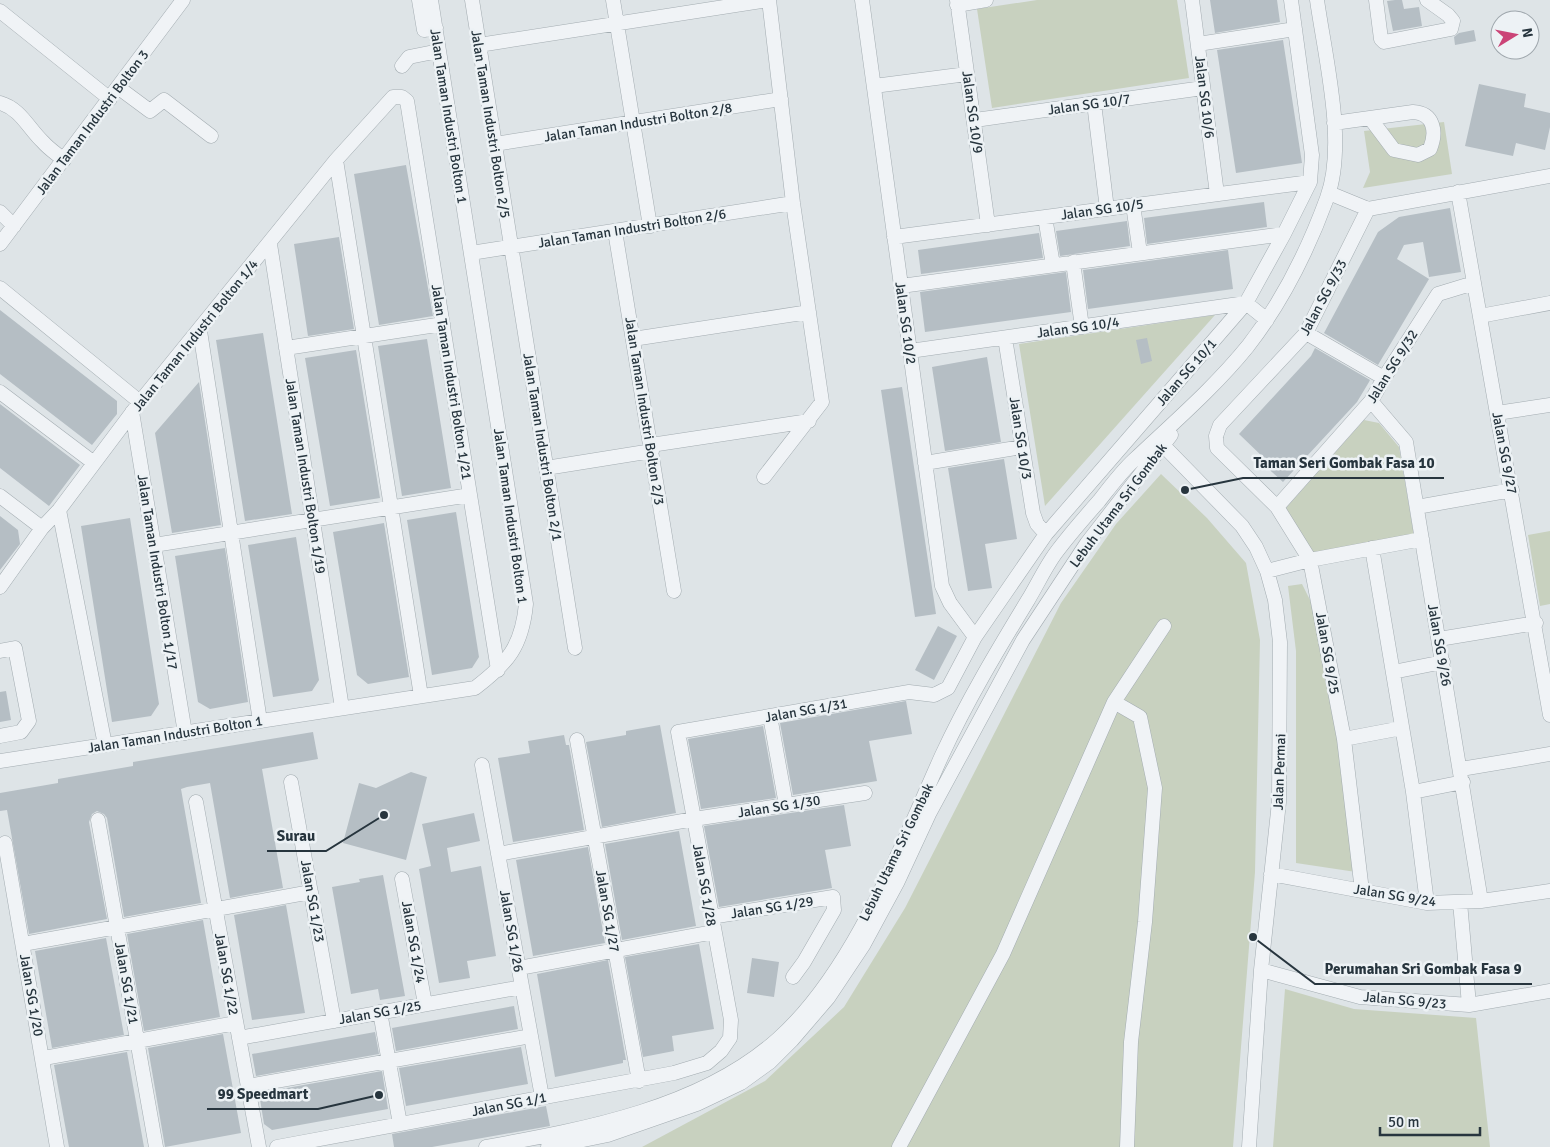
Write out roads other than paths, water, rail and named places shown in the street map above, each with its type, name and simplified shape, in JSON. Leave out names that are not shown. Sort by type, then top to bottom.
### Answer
[{"type":"street","name":"Jalan Taman Industri Bolton 3","points":[[0,244],[183,0]]},
{"type":"street","points":[[419,0],[424,30],[436,28]]},
{"type":"street","name":"Jalan Taman Industri Bolton 1","points":[[0,761],[475,688],[498,670],[512,651],[523,629],[526,604],[431,0]]},
{"type":"street","name":"Jalan Taman Industri Bolton 2/5","points":[[472,0],[510,247]]},
{"type":"street","points":[[613,0],[650,226]]},
{"type":"street","points":[[479,45],[769,0],[793,204],[822,402],[764,477]]},
{"type":"street","name":"Jalan SG 10/2","points":[[862,0],[925,463],[945,595],[975,637]]},
{"type":"street","points":[[957,3],[986,0]]},
{"type":"street","name":"Jalan SG 10/6","points":[[1192,0],[1217,194]]},
{"type":"street","name":"Jalan SG 10/1","points":[[934,695],[948,688],[975,637],[1046,534],[1246,303],[1284,234],[1310,182],[1312,155],[1290,0]]},
{"type":"street","name":"Lebuh Utama Sri Gombak","points":[[548,1147],[608,1135],[697,1104],[740,1083],[770,1062],[792,1040],[828,998],[864,944],[928,814],[1022,640],[1087,543],[1160,442],[1245,349],[1267,320],[1308,246],[1329,193],[1336,151],[1334,123],[1317,0]]},
{"type":"street","points":[[1376,0],[1381,39],[1384,42],[1451,29],[1453,21],[1448,15],[1427,0]]},
{"type":"street","name":"Jalan SG 10/9","points":[[957,3],[988,225]]},
{"type":"street","points":[[0,10],[115,93],[150,111],[164,100],[211,136]]},
{"type":"street","points":[[1198,44],[1294,29]]},
{"type":"street","points":[[402,66],[409,57],[439,51]]},
{"type":"street","points":[[874,86],[967,74]]},
{"type":"street","name":"Jalan SG 10/7","points":[[974,120],[1204,88]]},
{"type":"street","name":"Jalan Taman Industri Bolton 1/4","points":[[0,586],[42,528],[58,510],[136,407],[200,331],[336,160],[393,97],[402,97]]},
{"type":"street","name":"Jalan Taman Industri Bolton 1/21","points":[[402,97],[407,100],[498,670]]},
{"type":"street","name":"Jalan Taman Industri Bolton 2/8","points":[[495,144],[633,124],[782,99]]},
{"type":"street","points":[[0,103],[10,106],[18,112],[42,142],[64,160]]},
{"type":"street","points":[[1094,103],[1107,209]]},
{"type":"street","points":[[1334,123],[1370,118]]},
{"type":"street","points":[[336,160],[421,696]]},
{"type":"street","points":[[1329,193],[1368,209],[1550,176]]},
{"type":"street","name":"Jalan SG 10/5","points":[[894,237],[1310,182]]},
{"type":"street","name":"Jalan SG 9/27","points":[[1458,192],[1536,623],[1550,714]]},
{"type":"street","name":"Jalan Taman Industri Bolton 2/6","points":[[471,253],[793,204]]},
{"type":"street","points":[[1133,205],[1140,254]]},
{"type":"street","name":"Jalan SG 9/33","points":[[1217,448],[1216,436],[1220,425],[1306,333],[1368,209]]},
{"type":"street","points":[[0,212],[14,226]]},
{"type":"street","points":[[1045,217],[1053,265]]},
{"type":"street","name":"Jalan Taman Industri Bolton 2/3","points":[[615,231],[674,591]]},
{"type":"street","points":[[901,286],[1284,234]]},
{"type":"street","name":"Jalan Taman Industri Bolton 1/19","points":[[270,244],[342,708]]},
{"type":"street","name":"Jalan Taman Industri Bolton 2/1","points":[[510,247],[575,648]]},
{"type":"street","points":[[1073,262],[1082,327]]},
{"type":"street","name":"Jalan SG 9/32","points":[[1277,507],[1372,401],[1384,378],[1438,294],[1474,283]]},
{"type":"street","points":[[0,288],[136,407]]},
{"type":"street","points":[[1246,303],[1267,320]]},
{"type":"street","name":"Jalan SG 10/4","points":[[910,351],[1246,303]]},
{"type":"street","points":[[1480,316],[1550,304]]},
{"type":"street","points":[[633,339],[809,312]]},
{"type":"street","points":[[286,348],[443,324]]},
{"type":"street","points":[[200,331],[260,721]]},
{"type":"street","points":[[1306,333],[1384,378]]},
{"type":"street","name":"Jalan SG 10/3","points":[[1005,338],[1033,513],[1037,524],[1046,534]]},
{"type":"street","points":[[0,392],[94,463]]},
{"type":"street","name":"Jalan SG 9/26","points":[[1372,401],[1406,442],[1462,775],[1481,901]]},
{"type":"street","points":[[1498,413],[1550,405]]},
{"type":"street","name":"Jalan Taman Industri Bolton 1/17","points":[[136,407],[154,545],[185,733]]},
{"type":"street","points":[[546,468],[809,421]]},
{"type":"street","name":"Lebuh Utama Sri Gombak","points":[[486,1147],[608,1135],[740,1067],[782,1036],[844,956],[865,919],[986,668],[1054,556],[1130,464],[1160,442]]},
{"type":"street","name":"Jalan Permai","points":[[1160,442],[1242,526],[1256,547],[1267,571],[1275,600],[1280,642],[1279,802],[1261,970],[1249,1147]]},
{"type":"street","points":[[925,463],[1022,447]]},
{"type":"street","name":"Jalan SG 9/25","points":[[1217,448],[1277,507],[1310,560],[1344,739],[1362,891]]},
{"type":"street","points":[[1417,507],[1512,490]]},
{"type":"street","points":[[154,545],[470,495]]},
{"type":"street","points":[[0,496],[42,528]]},
{"type":"street","points":[[58,510],[105,745]]},
{"type":"street","points":[[1267,571],[1310,560],[1422,539]]},
{"type":"street","points":[[1372,548],[1413,792],[1427,903]]},
{"type":"street","points":[[1439,639],[1536,623]]},
{"type":"street","points":[[899,1147],[1003,954],[1114,702],[1164,626]]},
{"type":"street","points":[[0,651],[15,648],[28,722],[21,732],[0,736]]},
{"type":"street","points":[[1393,672],[1443,662]]},
{"type":"street","name":"Jalan SG 1/31","points":[[678,732],[909,692],[934,695]]},
{"type":"street","points":[[1114,702],[1140,718],[1155,788],[1145,922],[1131,1042],[1127,1147]]},
{"type":"street","points":[[770,716],[786,805]]},
{"type":"street","points":[[1344,739],[1402,728]]},
{"type":"street","name":"Jalan SG 1/28","points":[[678,732],[731,1020],[730,1038]]},
{"type":"street","name":"Jalan SG 1/27","points":[[577,740],[639,1081]]},
{"type":"street","points":[[1413,792],[1462,775],[1550,754]]},
{"type":"street","name":"Jalan SG 1/26","points":[[482,765],[542,1097]]},
{"type":"street","name":"Jalan SG 1/23","points":[[291,782],[334,1021]]},
{"type":"street","name":"Jalan SG 1/30","points":[[498,854],[694,819],[865,793]]},
{"type":"street","name":"Jalan SG 1/22","points":[[196,802],[259,1147]]},
{"type":"street","name":"Jalan SG 1/21","points":[[98,820],[156,1147]]},
{"type":"street","name":"Jalan SG 1/20","points":[[5,843],[44,1058],[57,1147]]},
{"type":"street","name":"Jalan SG 9/24","points":[[1271,874],[1427,903],[1481,901],[1550,891]]},
{"type":"street","name":"Jalan SG 1/24","points":[[402,879],[425,1004]]},
{"type":"street","points":[[23,944],[311,892]]},
{"type":"street","name":"Jalan SG 1/29","points":[[711,917],[833,897],[834,910],[804,962],[793,977]]},
{"type":"street","points":[[1460,902],[1469,1005]]},
{"type":"street","points":[[518,968],[714,932]]},
{"type":"street","name":"Jalan SG 9/23","points":[[1261,970],[1360,996],[1469,1005],[1550,991]]},
{"type":"street","name":"Jalan SG 1/25","points":[[239,1038],[522,987]]},
{"type":"street","points":[[380,1012],[400,1124]]},
{"type":"street","points":[[44,1058],[236,1023]]},
{"type":"street","points":[[248,1086],[531,1036]]},
{"type":"street","name":"Jalan SG 1/1","points":[[277,1147],[674,1074],[707,1062],[721,1051],[730,1038]]},
{"type":"place","name":"Taman Seri Gombak Fasa 10","points":[[1185,490]]},
{"type":"place","name":"Surau","points":[[384,815]]},
{"type":"place","name":"Perumahan Sri Gombak Fasa 9","points":[[1253,937]]},
{"type":"place","name":"99 Speedmart","points":[[379,1095]]}]
